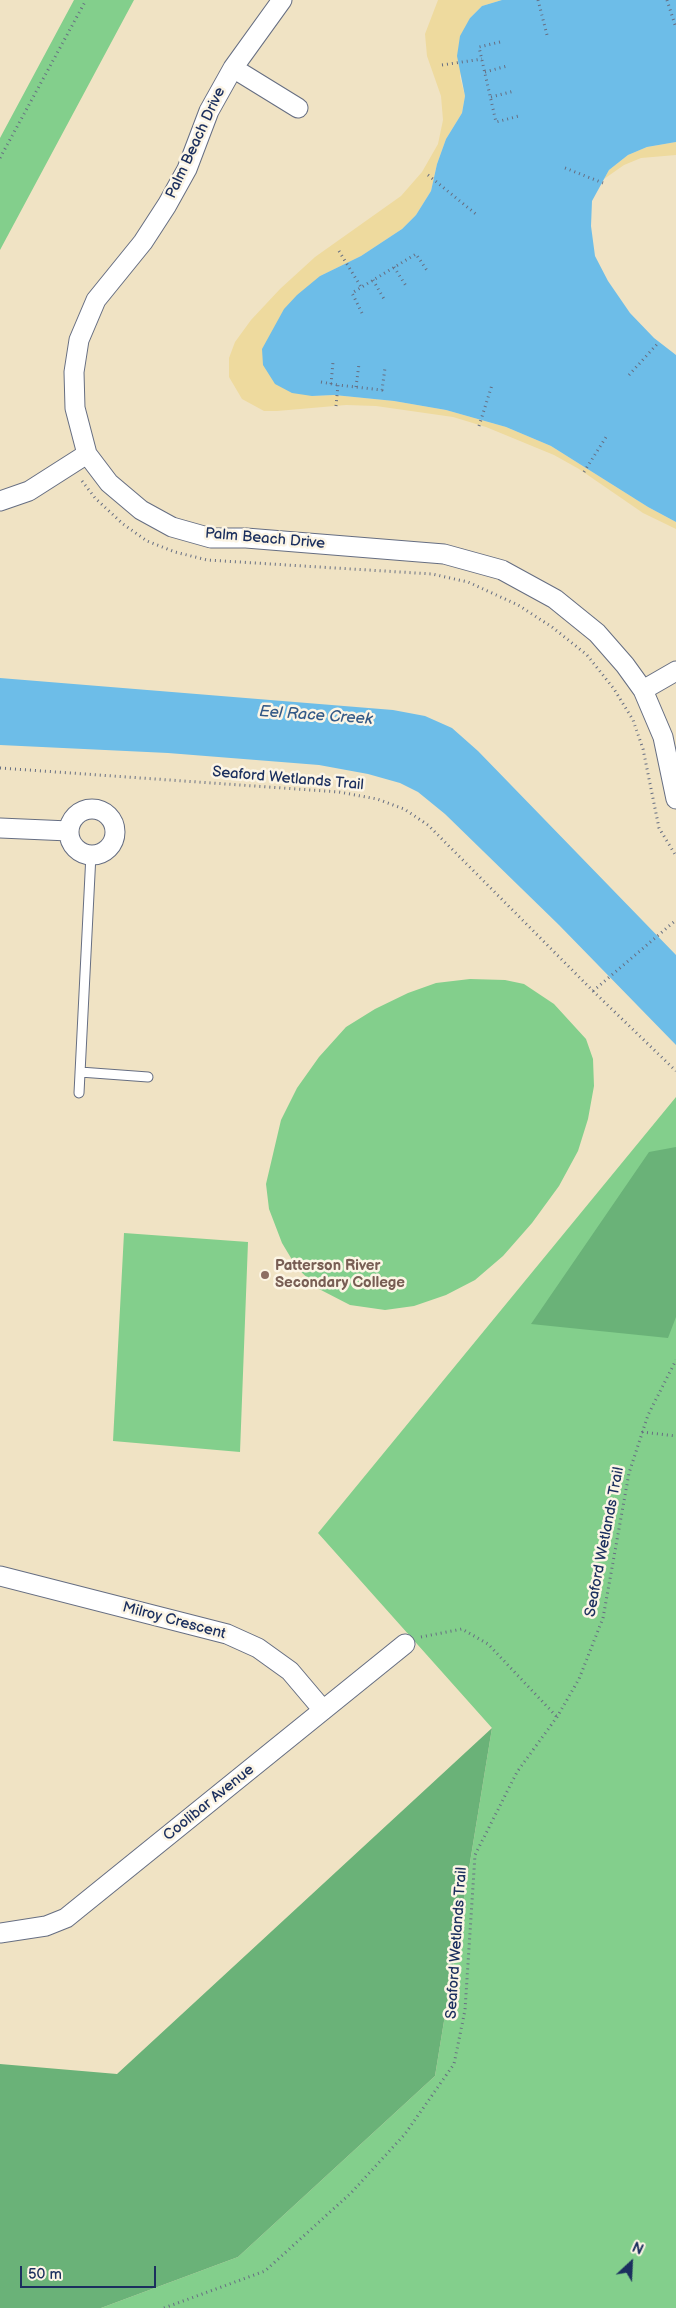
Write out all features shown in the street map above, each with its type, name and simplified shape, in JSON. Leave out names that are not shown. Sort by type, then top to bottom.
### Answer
[{"type":"street","name":"Palm Beach Drive","points":[[282,0],[233,68],[209,111],[187,169],[167,205],[143,242],[96,300],[80,340],[74,372],[75,408],[87,454],[109,483],[141,510],[172,527],[211,538],[246,538],[444,554],[502,570],[555,599],[597,633],[625,665],[643,690],[663,737],[676,800]]},
{"type":"street","points":[[233,68],[298,108]]},
{"type":"street","points":[[0,501],[28,491],[87,454]]},
{"type":"street","points":[[643,690],[676,671]]},
{"type":"street","points":[[83,810],[99,810],[109,817],[114,828],[111,844],[101,853],[91,854],[83,853],[75,848],[70,840],[69,831],[73,818],[83,810]]},
{"type":"street","points":[[0,828],[69,831]]},
{"type":"street","name":"Milroy Crescent","points":[[0,1576],[227,1634],[258,1648],[290,1671],[323,1710]]},
{"type":"street","name":"Coolibar Avenue","points":[[0,1932],[46,1926],[66,1918],[411,1641]]},
{"type":"lane","points":[[78,1094],[91,854]]},
{"type":"lane","points":[[80,1072],[148,1077]]},
{"type":"path","points":[[0,158],[86,0]]},
{"type":"path","points":[[538,0],[547,35]]},
{"type":"path","points":[[667,0],[676,28]]},
{"type":"path","points":[[500,42],[479,47],[496,122],[519,116]]},
{"type":"path","points":[[442,65],[482,59]]},
{"type":"path","points":[[485,72],[507,66]]},
{"type":"path","points":[[491,97],[514,92]]},
{"type":"path","points":[[566,168],[603,183]]},
{"type":"path","points":[[428,175],[477,215]]},
{"type":"path","points":[[339,251],[361,288]]},
{"type":"path","points":[[362,312],[352,293],[372,280],[416,254],[428,272]]},
{"type":"path","points":[[394,267],[406,286]]},
{"type":"path","points":[[372,280],[384,299]]},
{"type":"path","points":[[629,375],[659,342]]},
{"type":"path","points":[[331,384],[333,362]]},
{"type":"path","points":[[356,387],[359,364]]},
{"type":"path","points":[[320,382],[382,390],[384,368]]},
{"type":"path","points":[[336,406],[338,384]]},
{"type":"path","points":[[479,426],[492,385]]},
{"type":"path","points":[[584,472],[606,437]]},
{"type":"path","points":[[82,481],[95,498],[123,524],[147,540],[175,552],[207,560],[432,574],[468,582],[518,605],[552,626],[587,655],[614,689],[633,720],[643,749],[660,828],[676,856]]},
{"type":"path","name":"Seaford Wetlands Trail","points":[[0,768],[339,792],[377,799],[404,809],[428,825],[592,991],[676,1071]]},
{"type":"path","points":[[592,991],[675,921]]},
{"type":"path","name":"Seaford Wetlands Trail","points":[[164,2308],[265,2271],[358,2186],[404,2134],[454,2064],[465,2010],[475,1855],[517,1772],[557,1717],[579,1679],[603,1618],[629,1473],[648,1415],[676,1360]]},
{"type":"path","points":[[642,1432],[676,1436]]},
{"type":"path","points":[[411,1641],[462,1629],[488,1644],[557,1717]]},
{"type":"green space","points":[[74,0],[134,0],[0,250],[0,138]]},
{"type":"green space","points":[[470,979],[505,980],[524,984],[554,1004],[586,1039],[593,1059],[594,1086],[588,1119],[578,1151],[559,1186],[532,1223],[503,1256],[475,1280],[446,1295],[414,1306],[385,1310],[350,1305],[319,1289],[297,1268],[282,1243],[269,1209],[266,1184],[281,1120],[297,1088],[319,1057],[346,1027],[375,1009],[408,993],[436,983]]},
{"type":"green space","points":[[676,1097],[676,2308],[101,2308],[238,2257],[435,2076],[492,1728],[318,1533]]},
{"type":"green space","points":[[676,1147],[676,1317],[668,1338],[531,1324],[649,1152]]},
{"type":"green space","points":[[124,1233],[248,1242],[240,1452],[113,1441]]},
{"type":"green space","points":[[492,1728],[435,2076],[238,2257],[101,2308],[0,2308],[0,2064],[117,2074]]},
{"type":"sand","points":[[438,0],[502,0],[482,6],[470,18],[460,77],[465,96],[462,113],[446,139],[437,164],[431,191],[416,215],[402,229],[361,256],[320,276],[312,396],[334,395],[394,401],[446,410],[506,427],[551,446],[648,507],[676,522],[676,529],[643,513],[579,469],[554,455],[486,427],[453,417],[376,406],[346,405],[264,411],[242,399],[229,377],[229,358],[235,342],[251,320],[280,289],[315,257],[401,196],[422,172],[438,144],[443,120],[441,96],[427,56],[425,34]]},
{"type":"sand","points":[[676,142],[676,155],[641,158],[624,165],[604,179],[609,170],[628,155],[647,147]]},
{"type":"water","points":[[502,0],[676,0],[676,142],[647,147],[628,155],[609,170],[592,201],[591,226],[595,256],[608,281],[630,313],[654,338],[676,355],[676,522],[648,507],[551,446],[506,427],[446,410],[394,401],[292,393],[275,384],[263,365],[262,349],[284,309],[297,295],[320,276],[361,256],[402,229],[416,215],[431,191],[437,164],[446,139],[462,113],[465,96],[457,56],[460,36],[470,18],[482,6]]},
{"type":"water","name":"Eel Race Creek","points":[[0,678],[393,710],[425,716],[452,728],[478,751],[676,955],[676,1045],[559,925],[445,814],[418,792],[400,783],[368,774],[319,765],[168,753],[0,745]]},
{"type":"place","name":"Patterson River Secondary College","points":[[265,1275]]}]
